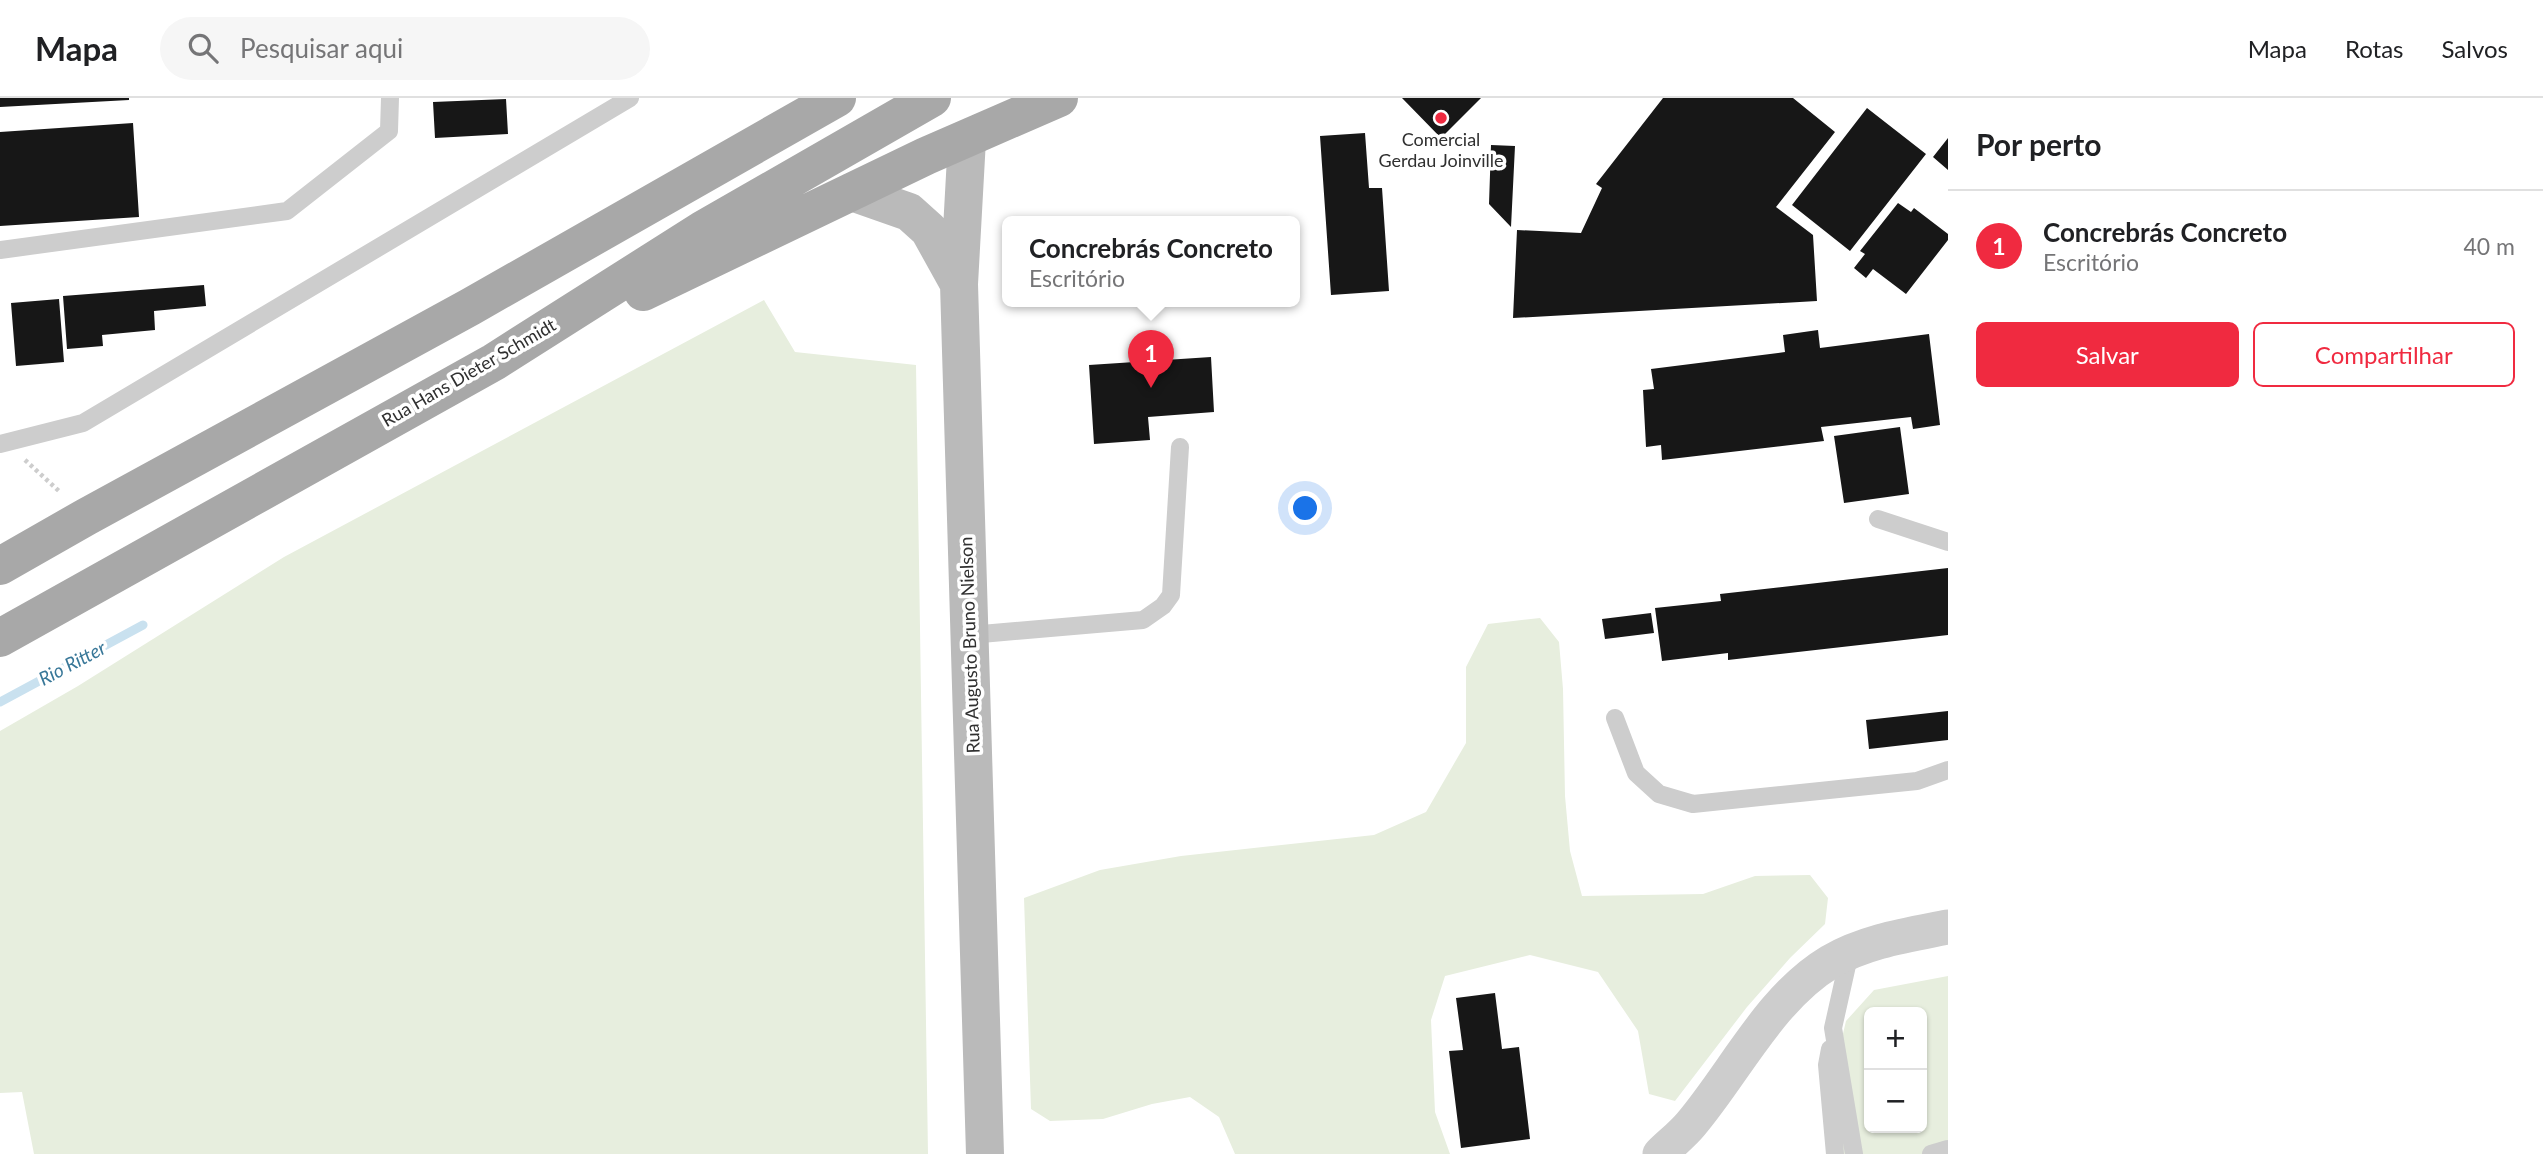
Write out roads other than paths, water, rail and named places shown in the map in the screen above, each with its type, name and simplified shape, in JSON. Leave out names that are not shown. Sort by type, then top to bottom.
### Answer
[{"type":"main road","points":[[470,307],[792,98]]},
{"type":"main road","points":[[4,562],[470,307],[837,98]]},
{"type":"main road","name":"Rua Hans Dieter Schmidt","points":[[0,638],[494,362],[702,230],[932,98]]},
{"type":"main road","points":[[494,362],[852,192],[1059,98]]},
{"type":"main road","points":[[959,284],[967,139]]},
{"type":"main road","name":"Rua Augusto Bruno Nielson","points":[[852,192],[909,212],[929,230],[959,284],[985,1154]]},
{"type":"street","points":[[1660,1154],[1690,1125],[1768,1020],[1828,963],[1886,939],[1948,927]]},
{"type":"lane","points":[[0,250],[287,211],[389,131],[390,98]]},
{"type":"lane","points":[[4,444],[83,423],[630,98]]},
{"type":"lane","points":[[970,635],[1143,620],[1163,606],[1171,594],[1180,447]]},
{"type":"lane","points":[[1878,519],[1948,542]]},
{"type":"lane","points":[[1615,718],[1636,773],[1659,794],[1693,804],[1917,781],[1948,770]]},
{"type":"lane","points":[[1835,1154],[1827,1065],[1850,952]]},
{"type":"lane","points":[[1833,1028],[1854,1154]]},
{"type":"lane","points":[[1931,1154],[1948,1149]]},
{"type":"waterway","name":"Rio Ritter","points":[[0,702],[143,625]]},
{"type":"place","name":"Comercial Gerdau Joinville","points":[[1441,118]]},
{"type":"place","name":"Concrebrás Concreto","points":[[1151,388]]}]
